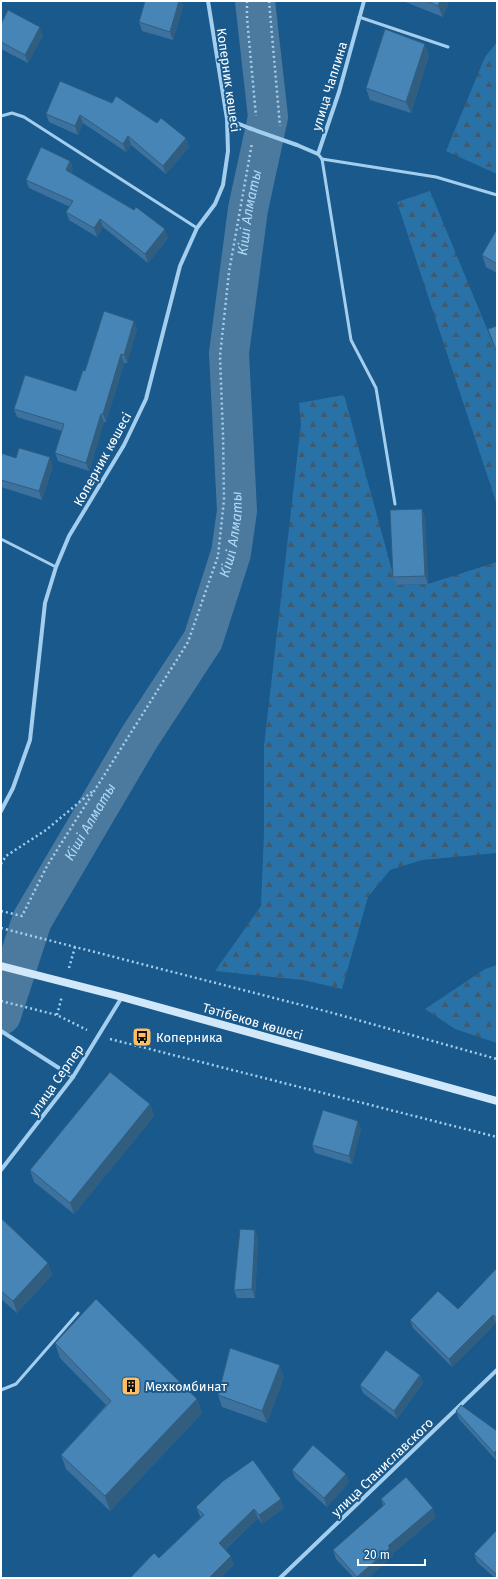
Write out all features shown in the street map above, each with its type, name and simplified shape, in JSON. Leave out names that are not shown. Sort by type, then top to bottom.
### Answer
[{"type":"main road","name":"Тәтібеков көшесі","points":[[1,966],[122,997],[497,1101]]},
{"type":"street","name":"Коперник көшесі","points":[[1,811],[13,788],[30,740],[45,603],[56,567],[68,536],[124,445],[146,399],[180,266],[197,228],[215,204],[223,185],[228,151],[227,119],[208,1]]},
{"type":"street","name":"улица Чаплина","points":[[318,154],[339,92],[364,1]]},
{"type":"street","points":[[227,119],[318,154]]},
{"type":"street","name":"улица Серпер","points":[[1,1170],[73,1077],[122,997]]},
{"type":"street","points":[[1,1031],[73,1077]]},
{"type":"street","name":"улица Станиславского","points":[[280,1578],[451,1416],[497,1370]]},
{"type":"lane","points":[[359,18],[448,47]]},
{"type":"lane","points":[[1,116],[12,113],[24,117],[197,228]]},
{"type":"lane","points":[[318,154],[322,159],[351,340],[376,388],[395,504]]},
{"type":"lane","points":[[322,159],[436,177],[497,195]]},
{"type":"lane","points":[[1,539],[56,567]]},
{"type":"lane","points":[[1,1390],[16,1384],[78,1313]]},
{"type":"path","points":[[247,1],[247,18],[256,117]]},
{"type":"path","points":[[269,1],[281,129]]},
{"type":"path","points":[[1,911],[22,916],[47,866],[188,642],[218,556],[224,500],[220,356],[229,272],[253,138]]},
{"type":"path","points":[[1,864],[6,856],[46,830],[96,788]]},
{"type":"path","points":[[2,928],[329,1012],[497,1059]]},
{"type":"path","points":[[1,1001],[57,1015],[98,1036],[497,1137]]},
{"type":"green space","points":[[497,42],[497,174],[446,151],[485,57]]},
{"type":"green space","points":[[430,191],[497,353],[497,505],[397,202]]},
{"type":"green space","points":[[344,395],[396,585],[428,584],[497,562],[497,853],[422,860],[390,870],[368,897],[342,989],[303,980],[215,971],[261,906],[264,833],[264,746],[301,424],[299,403]]},
{"type":"green space","points":[[497,965],[497,1043],[455,1029],[425,1009],[485,969]]},
{"type":"building","points":[[145,1],[179,1],[170,32],[139,22]]},
{"type":"building","points":[[427,1],[440,1],[438,6]]},
{"type":"building","points":[[8,10],[40,27],[25,55],[1,42],[1,24]]},
{"type":"building","points":[[385,29],[425,44],[406,102],[366,88]]},
{"type":"building","points":[[60,81],[112,103],[116,96],[157,123],[161,118],[186,138],[163,166],[128,136],[123,144],[80,115],[75,126],[46,114]]},
{"type":"building","points":[[41,147],[70,161],[66,170],[134,210],[136,207],[165,229],[145,254],[100,219],[94,228],[66,212],[73,201],[26,180]]},
{"type":"building","points":[[497,229],[497,264],[482,255]]},
{"type":"building","points":[[104,311],[134,321],[124,355],[121,354],[103,414],[101,414],[86,463],[55,453],[64,424],[14,409],[25,375],[76,391],[83,370],[85,371]]},
{"type":"building","points":[[497,326],[497,353],[488,329]]},
{"type":"building","points":[[19,448],[50,457],[39,491],[1,480],[1,453],[16,458]]},
{"type":"building","points":[[422,509],[425,576],[393,577],[390,510]]},
{"type":"building","points":[[110,1072],[150,1104],[70,1203],[30,1170]]},
{"type":"building","points":[[323,1110],[358,1121],[349,1156],[312,1145]]},
{"type":"building","points":[[1,1218],[48,1263],[13,1301],[1,1291]]},
{"type":"building","points":[[240,1229],[255,1230],[252,1289],[234,1290]]},
{"type":"building","points":[[497,1268],[497,1318],[493,1315],[449,1359],[410,1320],[438,1291],[458,1309]]},
{"type":"building","name":"Мехкомбинат","points":[[96,1299],[197,1399],[105,1496],[61,1455],[111,1401],[55,1343]]},
{"type":"building","points":[[230,1348],[280,1365],[262,1411],[218,1395]]},
{"type":"building","points":[[386,1350],[420,1375],[394,1411],[360,1385]]},
{"type":"building","points":[[461,1405],[497,1431],[497,1450],[494,1453],[456,1411]]},
{"type":"building","points":[[313,1445],[346,1474],[324,1498],[292,1470]]},
{"type":"building","points":[[253,1460],[281,1499],[259,1515],[254,1509],[219,1543],[231,1556],[209,1578],[130,1578],[154,1553],[159,1558],[204,1515],[196,1507],[223,1481]]},
{"type":"building","points":[[406,1477],[433,1508],[388,1546],[390,1548],[357,1577],[333,1550],[385,1504],[381,1499]]},
{"type":"building","points":[[497,1530],[497,1575],[474,1554]]},
{"type":"waterway","name":"Кіші Алматы","points":[[1,1015],[32,920],[139,738],[203,640],[231,553],[237,511],[229,353],[248,209],[268,117],[255,1]]},
{"type":"place","name":"Коперника","points":[[142,1037]]},
{"type":"place","name":"Мехкомбинат","points":[[131,1386]]}]
